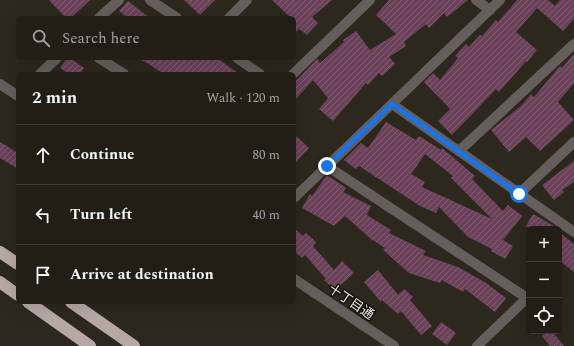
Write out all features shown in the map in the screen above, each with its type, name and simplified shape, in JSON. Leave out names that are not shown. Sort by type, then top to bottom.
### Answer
[{"type":"highway","points":[[0,252],[16,263]]},
{"type":"highway","points":[[0,282],[16,294]]},
{"type":"highway","points":[[31,304],[90,346]]},
{"type":"highway","points":[[74,304],[134,346]]},
{"type":"street","points":[[102,16],[119,0]]},
{"type":"street","points":[[150,0],[174,16]]},
{"type":"street","points":[[231,16],[247,0]]},
{"type":"street","points":[[295,72],[370,0]]},
{"type":"street","points":[[476,0],[490,10]]},
{"type":"street","points":[[296,193],[327,166],[500,0]]},
{"type":"street","points":[[458,151],[574,44]]},
{"type":"street","points":[[42,72],[55,60]]},
{"type":"street","points":[[102,60],[121,72]]},
{"type":"street","points":[[239,60],[257,72]]},
{"type":"street","points":[[0,84],[16,94]]},
{"type":"street","points":[[392,104],[574,232]]},
{"type":"street","points":[[519,194],[574,142]]},
{"type":"street","points":[[327,166],[527,298],[478,346]]},
{"type":"street","name":"十丁目通","points":[[296,280],[394,346]]},
{"type":"building","points":[[49,0],[90,0],[73,16],[64,16]]},
{"type":"building","points":[[184,0],[215,0],[200,15]]},
{"type":"building","points":[[272,0],[332,0],[312,17],[318,23],[307,35],[299,29],[296,32],[296,16],[289,16]]},
{"type":"building","points":[[389,0],[468,0],[447,17],[444,13],[429,28],[426,24],[404,42],[406,46],[389,57],[395,64],[382,76],[379,73],[368,85],[366,83],[333,121],[319,109],[328,98],[313,80],[296,99],[296,81],[317,59],[320,63],[344,42],[343,40],[356,31],[370,50],[396,34],[376,15]]},
{"type":"building","points":[[517,0],[548,0],[555,6],[560,0],[574,0],[574,19],[563,31],[537,8],[516,32],[537,50],[499,92],[496,89],[452,135],[438,121],[450,109],[424,82],[433,73],[440,80],[458,58],[455,56],[466,44],[469,47],[480,35],[482,36],[496,20],[498,22]]},
{"type":"building","points":[[128,1],[147,16],[125,16],[119,11]]},
{"type":"building","points":[[574,54],[574,83],[558,102],[574,120],[540,151],[526,137],[509,152],[491,130],[521,106],[531,94],[534,97],[560,66],[562,68]]},
{"type":"building","points":[[66,60],[73,60],[84,68],[81,72],[66,72],[60,68]]},
{"type":"building","points":[[142,60],[220,60],[236,72],[161,72]]},
{"type":"building","points":[[386,122],[416,140],[419,136],[441,150],[442,148],[475,176],[472,179],[503,211],[508,205],[522,216],[503,240],[513,246],[505,259],[491,251],[492,249],[468,237],[439,207],[436,213],[420,206],[359,166],[356,169],[344,160],[361,143],[368,148]],"holes":[[[425,154],[453,176],[451,178],[492,219],[422,187],[425,182],[411,174]]]},
{"type":"building","points":[[296,136],[309,148],[296,162]]},
{"type":"building","points":[[0,142],[16,152],[16,168],[0,158]]},
{"type":"building","points":[[574,161],[574,182],[562,190],[564,192],[554,200],[542,185]]},
{"type":"building","points":[[327,175],[346,188],[343,192],[371,206],[367,215],[391,230],[389,233],[426,251],[423,255],[458,267],[486,283],[506,298],[495,312],[465,289],[463,292],[442,280],[440,283],[409,273],[383,250],[385,248],[371,239],[345,216],[334,226],[302,208],[310,194],[312,196]]},
{"type":"building","points":[[533,214],[554,226],[526,226]]},
{"type":"building","points":[[296,230],[303,236],[306,233],[316,242],[313,246],[334,270],[342,261],[354,273],[335,290],[324,280],[326,279],[305,255],[302,258],[296,253]]},
{"type":"building","points":[[562,234],[574,244],[574,272],[562,262]]},
{"type":"building","points":[[378,270],[398,295],[404,289],[413,297],[410,300],[432,326],[421,335],[401,311],[398,314],[382,300],[381,302],[364,282]]},
{"type":"building","points":[[441,322],[456,333],[447,345],[432,334]]},
{"type":"building","points":[[544,334],[554,334],[564,346],[550,346],[542,336]]},
{"type":"route","points":[[327,166],[392,104],[519,194]]}]
